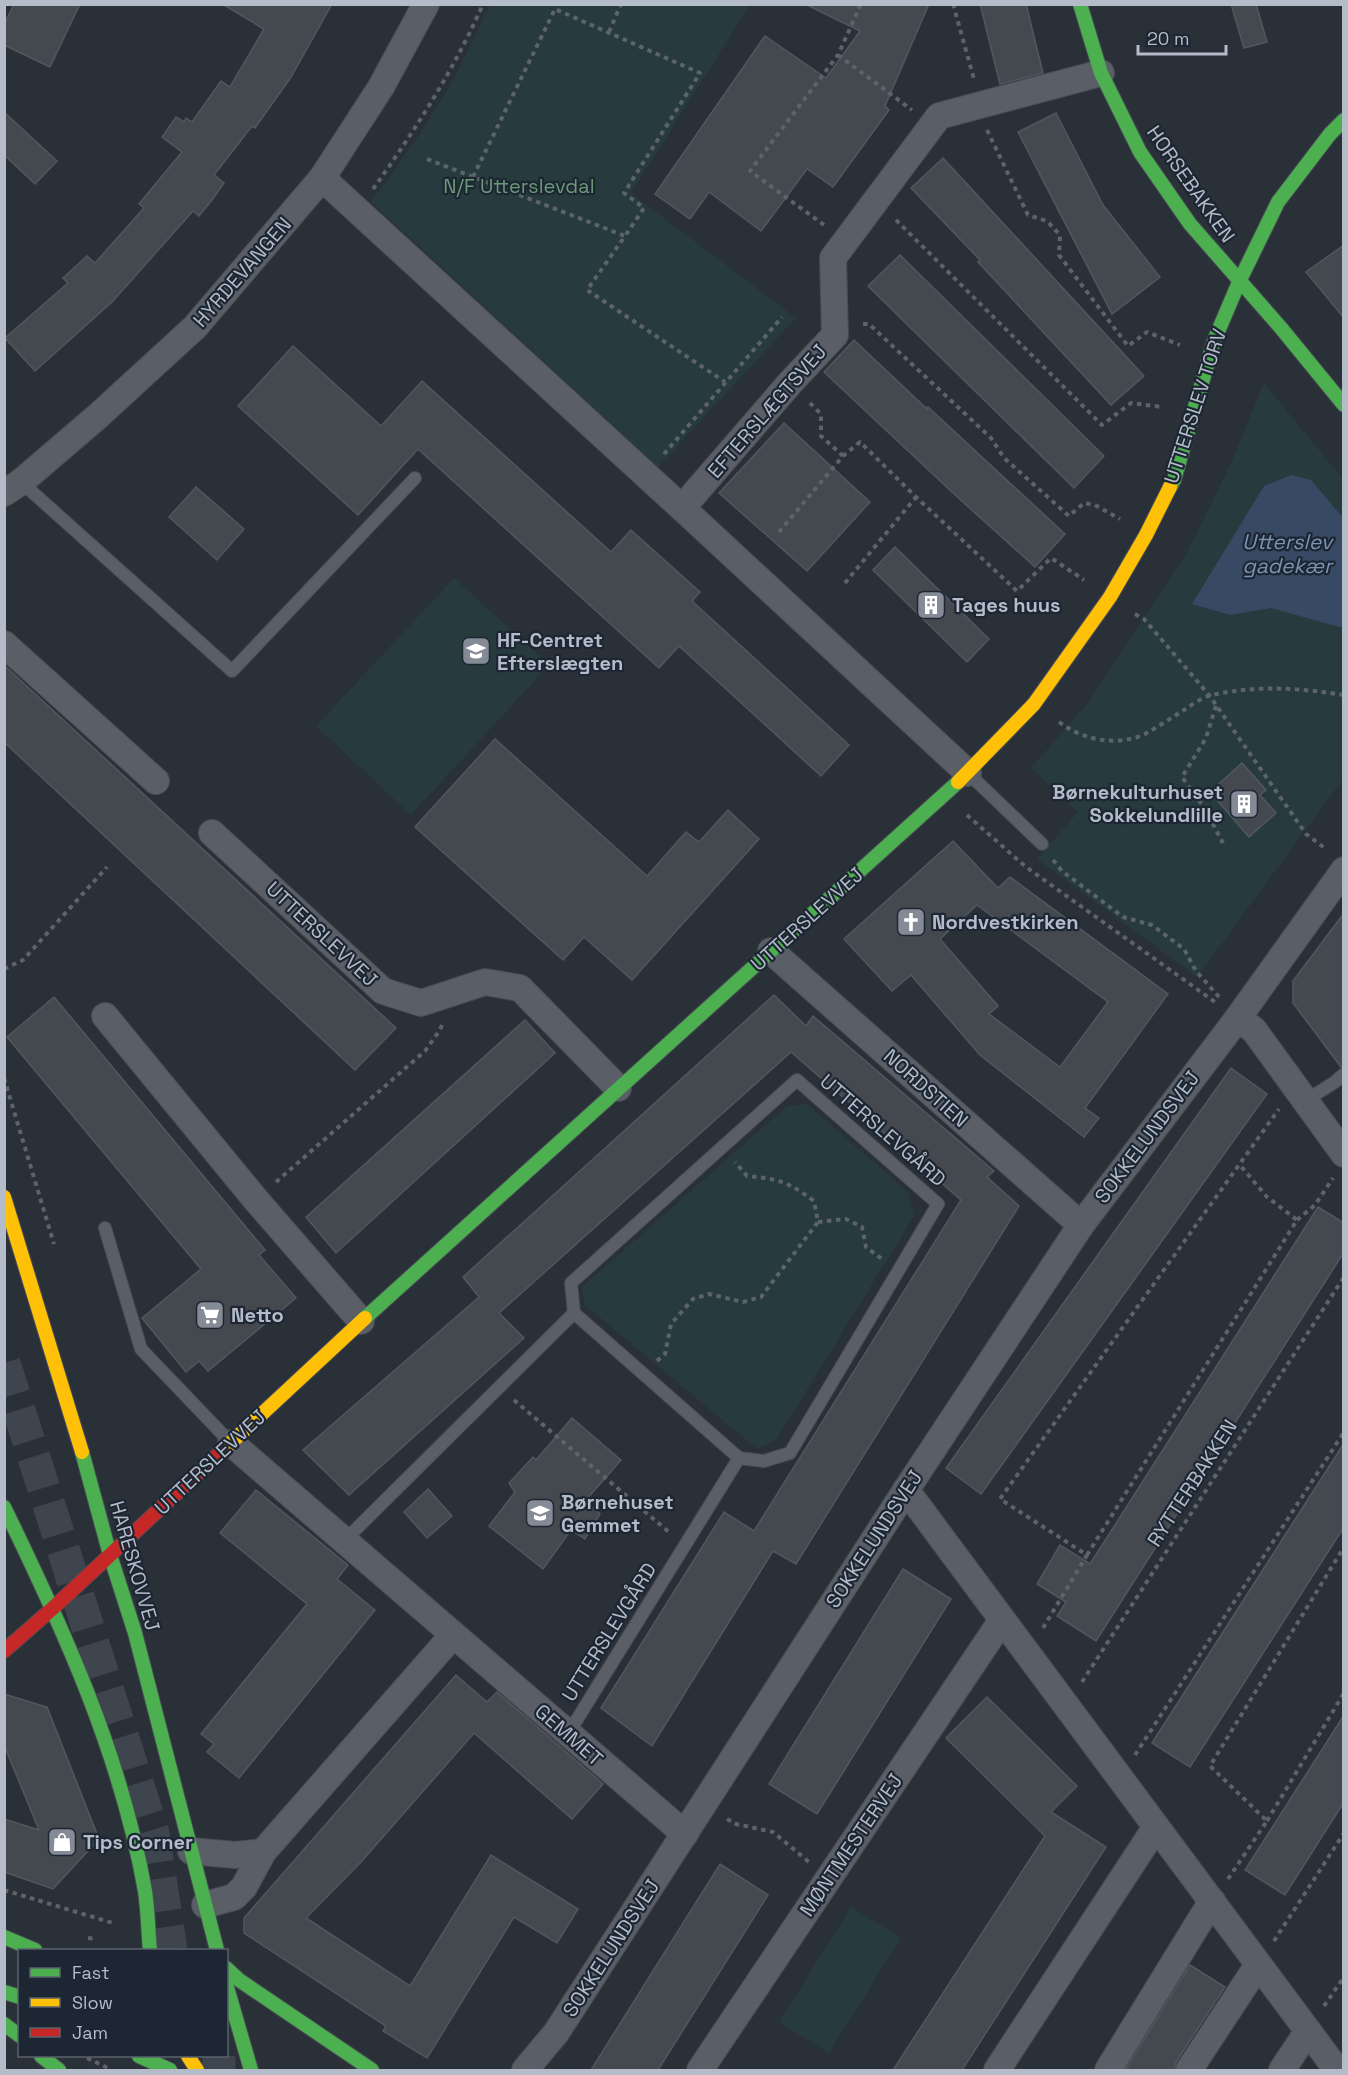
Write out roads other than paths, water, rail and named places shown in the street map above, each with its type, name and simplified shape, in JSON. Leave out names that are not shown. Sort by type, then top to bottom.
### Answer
[{"type":"street","name":"HYRDEVANGEN","points":[[13,487],[98,416],[195,327],[322,178],[381,87],[426,4]]},
{"type":"street","name":"HORSEBAKKEN","points":[[1080,4],[1101,73],[1140,152],[1190,224],[1239,282]]},
{"type":"street","name":"EFTERSLÆGTSVEJ","points":[[682,508],[790,382],[835,335],[833,258],[939,116],[1101,73]]},
{"type":"street","name":"UTTERSLEV TORV","points":[[968,773],[1034,704],[1110,597],[1146,535],[1174,480],[1209,356],[1239,282],[1278,202],[1330,134],[1344,120]]},
{"type":"street","points":[[322,178],[968,773]]},
{"type":"street","points":[[1239,282],[1281,328],[1344,405]]},
{"type":"street","points":[[4,644],[156,781]]},
{"type":"street","name":"UTTERSLEVVEJ","points":[[4,1651],[361,1321],[968,773]]},
{"type":"street","name":"UTTERSLEVVEJ","points":[[212,833],[383,991],[421,1003],[485,982],[520,988],[618,1088]]},
{"type":"street","points":[[1339,862],[1238,1018],[1254,1030],[1300,1094],[1341,1162]]},
{"type":"street","name":"NORDSTIEN","points":[[771,951],[1081,1225]]},
{"type":"street","points":[[105,1016],[256,1200],[361,1321]]},
{"type":"street","name":"SOKKELUNDSVEJ","points":[[525,2070],[556,2033],[906,1490],[1081,1225],[1238,1018]]},
{"type":"street","name":"HARESKOVVEJ","points":[[4,1197],[135,1633],[217,1949]]},
{"type":"street","name":"GEMMET","points":[[231,1443],[685,1834]]},
{"type":"street","points":[[906,1490],[1337,2070]]},
{"type":"street","points":[[4,1507],[53,1608],[92,1702],[123,1797],[145,1892],[150,1949]]},
{"type":"street","name":"MØNTMESTERVEJ","points":[[700,2070],[1002,1620]]},
{"type":"street","points":[[205,1905],[234,1898],[244,1887],[264,1852],[453,1635]]},
{"type":"street","points":[[997,2070],[1156,1827]]},
{"type":"street","points":[[191,1851],[236,1855],[264,1852]]},
{"type":"street","points":[[1108,2070],[1212,1901]]},
{"type":"street","points":[[4,1937],[33,1949]]},
{"type":"street","points":[[1189,2070],[1258,1965]]},
{"type":"street","points":[[228,1970],[239,1980],[372,2070]]},
{"type":"street","points":[[228,1991],[246,2056]]},
{"type":"street","points":[[4,2024],[18,2034]]},
{"type":"street","points":[[1282,2070],[1308,2031]]},
{"type":"street","points":[[230,2046],[246,2056],[257,2068]]},
{"type":"street","points":[[43,2057],[59,2070]]},
{"type":"street","points":[[143,2057],[162,2066]]},
{"type":"street","points":[[189,2057],[197,2070]]},
{"type":"lane","points":[[13,487],[232,671],[415,478]]},
{"type":"lane","points":[[968,773],[1042,844]]},
{"type":"lane","points":[[1300,1094],[1335,1082],[1344,1074]]},
{"type":"lane","name":"UTTERSLEVGÅRD","points":[[568,1734],[739,1458],[764,1461],[790,1453],[938,1204],[797,1080],[571,1283],[574,1313]]},
{"type":"lane","points":[[105,1228],[141,1349],[231,1443]]},
{"type":"lane","points":[[344,1541],[501,1388],[574,1313],[739,1458]]},
{"type":"water","name":"Utterslev gadekær","points":[[1291,475],[1311,480],[1343,518],[1343,628],[1271,608],[1230,615],[1192,604],[1264,486]]},
{"type":"tunnel","points":[[4,1363],[153,1833],[171,1949]]},
{"type":"tunnel","points":[[219,2057],[219,2070]]},
{"type":"place","name":"Tages huus","points":[[931,605]]},
{"type":"place","name":"HF-Centret Efterslægten","points":[[476,651]]},
{"type":"place","name":"Børnekulturhuset Sokkelundlille","points":[[1244,804]]},
{"type":"place","name":"Nordvestkirken","points":[[911,922]]},
{"type":"place","name":"Netto","points":[[210,1315]]},
{"type":"place","name":"Børnehuset Gemmet","points":[[540,1513]]},
{"type":"place","name":"Tips Corner","points":[[62,1842]]},
{"type":"park label","name":"N/F Utterslevdal","points":[[519,186]]}]
